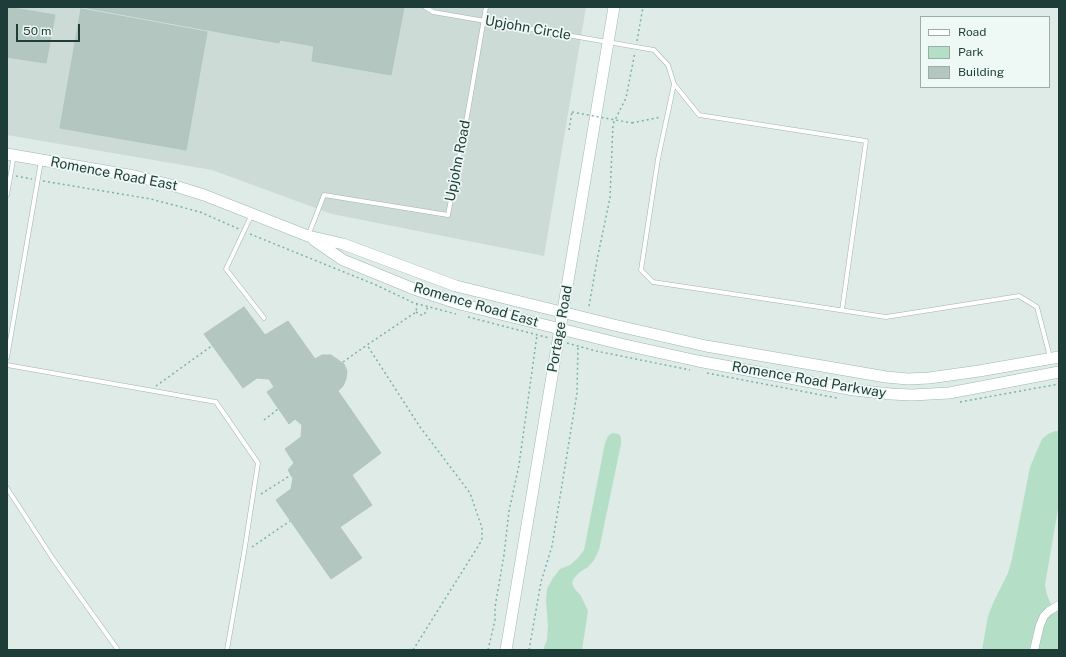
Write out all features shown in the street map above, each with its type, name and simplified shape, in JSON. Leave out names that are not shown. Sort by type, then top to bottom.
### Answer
[{"type":"street","name":"Portage Road","points":[[506,650],[614,7]]},
{"type":"street","name":"Romence Road East","points":[[10,154],[134,176],[175,186],[204,195],[308,236],[343,244],[456,286],[563,313]]},
{"type":"street","name":"Romence Road East","points":[[308,236],[343,260],[414,289],[460,304],[561,328]]},
{"type":"street","name":"Romence Road Parkway","points":[[563,313],[706,346],[886,377],[908,379],[929,378],[979,371],[1055,357]]},
{"type":"street","name":"Romence Road Parkway","points":[[561,328],[625,345],[698,361],[854,390],[885,394],[912,395],[949,393],[1056,373]]},
{"type":"street","points":[[1055,357],[1056,373]]},
{"type":"street","points":[[1034,650],[1040,625],[1044,616],[1049,611],[1059,606]]},
{"type":"lane","name":"Upjohn Circle","points":[[425,7],[433,12],[654,50],[668,65],[674,84]]},
{"type":"lane","name":"Upjohn Road","points":[[308,236],[324,195],[448,215],[486,7]]},
{"type":"lane","points":[[674,84],[658,159],[641,270],[653,282],[886,317],[1019,296],[1037,307],[1055,357]]},
{"type":"lane","points":[[674,84],[699,115],[866,141],[842,310]]},
{"type":"lane","points":[[7,195],[10,154]]},
{"type":"lane","points":[[7,358],[41,160]]},
{"type":"lane","points":[[252,214],[226,269],[264,318]]},
{"type":"lane","points":[[7,365],[216,402],[258,463],[227,650]]},
{"type":"lane","points":[[7,488],[53,559],[118,650]]},
{"type":"path","points":[[589,306],[610,198],[613,124],[626,98],[643,7]]},
{"type":"path","points":[[570,130],[572,112],[632,123],[667,117]]},
{"type":"path","points":[[342,362],[416,312],[418,304]]},
{"type":"path","points":[[416,312],[424,315],[428,307]]},
{"type":"path","points":[[488,650],[495,620],[495,607],[504,555],[509,511],[519,465],[537,335]]},
{"type":"path","points":[[156,386],[213,345]]},
{"type":"path","points":[[368,345],[420,427],[470,493],[482,528],[482,540],[413,650]]},
{"type":"path","points":[[529,650],[541,582],[552,546],[571,432],[577,393],[578,346]]},
{"type":"path","points":[[264,420],[278,409]]},
{"type":"path","points":[[261,494],[291,475]]},
{"type":"path","points":[[252,547],[290,521]]},
{"type":"shaded area","points":[[7,7],[586,7],[544,256],[332,214],[212,170],[7,135]]},
{"type":"green space","points":[[1055,431],[1059,431],[1059,503],[1045,585],[1051,604],[1059,610],[1059,650],[982,650],[988,616],[1008,573],[1012,559],[1030,467],[1042,439]]},
{"type":"green space","points":[[612,433],[619,434],[621,444],[599,550],[594,560],[574,578],[572,583],[574,588],[581,596],[588,611],[582,650],[543,650],[547,640],[548,626],[546,600],[547,589],[560,569],[570,565],[584,550],[605,443],[608,436]]},
{"type":"building","points":[[7,7],[55,15],[46,63],[7,57]]},
{"type":"building","points":[[82,7],[404,7],[391,75],[312,61],[314,46],[280,40],[279,43]]},
{"type":"building","points":[[81,9],[207,32],[186,150],[60,128]]},
{"type":"building","points":[[244,307],[265,335],[288,321],[315,359],[322,355],[331,355],[344,364],[347,371],[346,379],[343,386],[338,391],[381,453],[352,475],[372,505],[340,527],[362,558],[331,579],[276,500],[291,489],[293,478],[288,470],[294,463],[285,449],[301,437],[302,425],[295,419],[289,424],[267,392],[274,387],[269,379],[257,378],[243,388],[204,334]]}]
